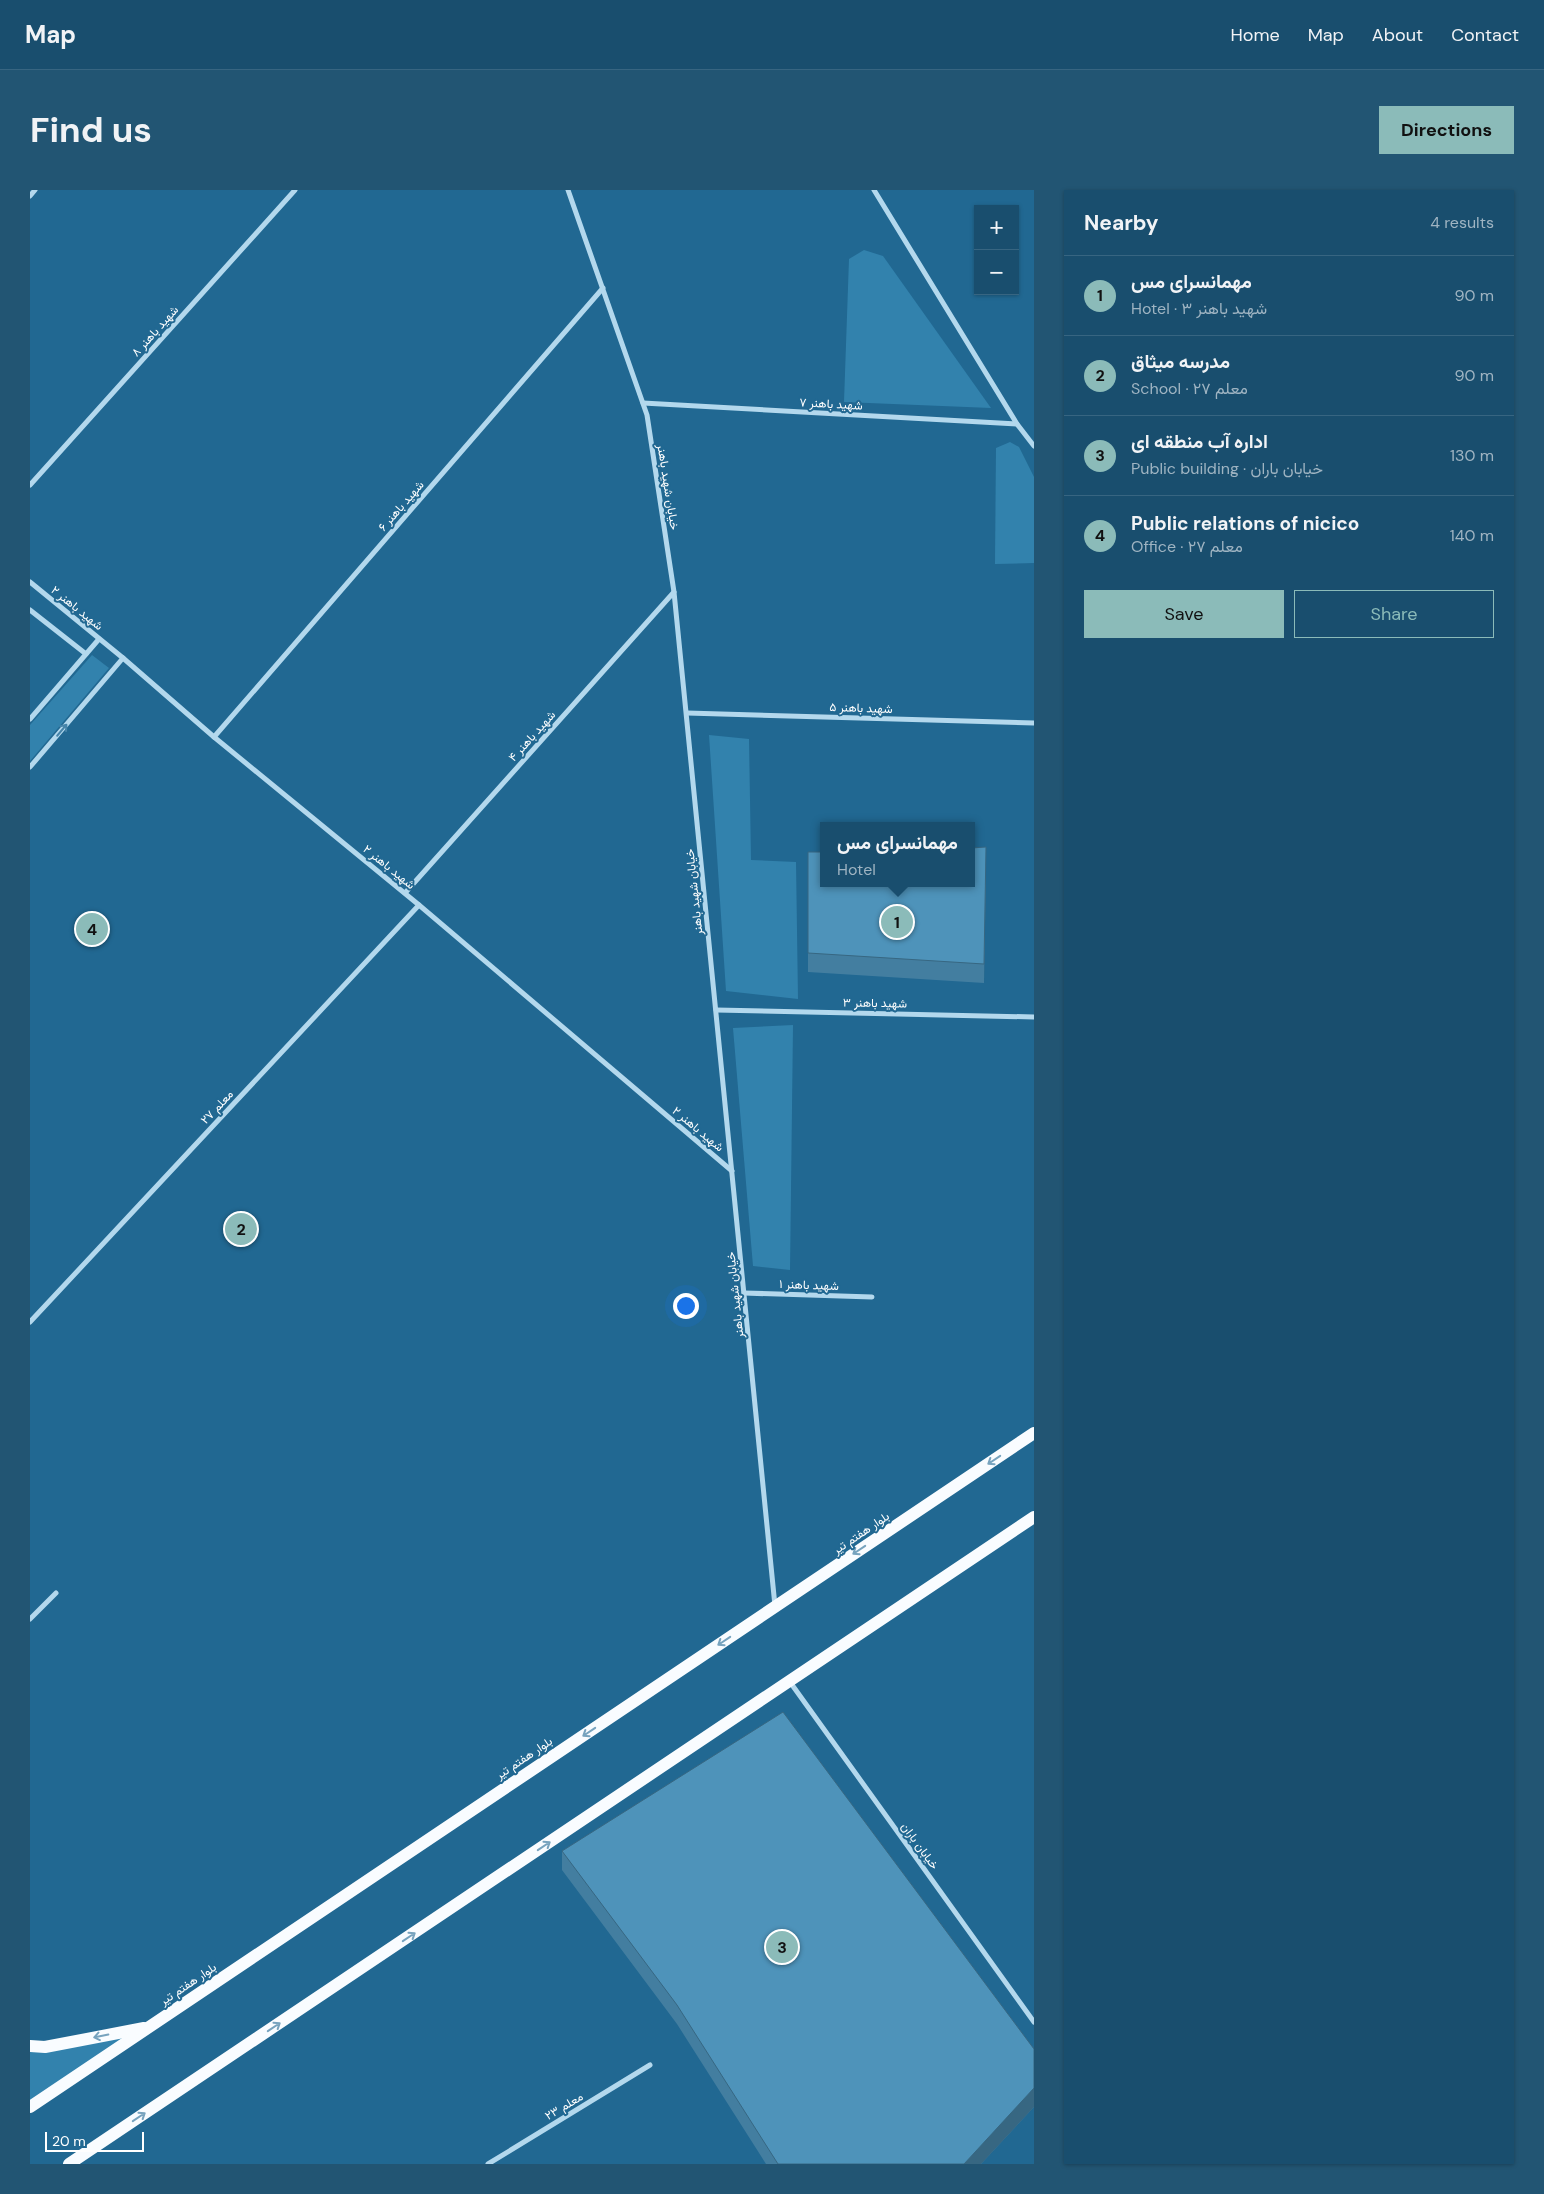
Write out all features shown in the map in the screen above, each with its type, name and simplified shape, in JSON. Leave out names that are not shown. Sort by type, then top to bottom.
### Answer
[{"type":"main road","name":"بلوار هفتم تیر","points":[[30,2107],[1034,1433]]},
{"type":"main road","points":[[69,2164],[1034,1517]]},
{"type":"main road","points":[[30,2046],[45,2047],[149,2027]]},
{"type":"street","points":[[30,196],[35,190]]},
{"type":"street","name":"شهید باهنر ۸","points":[[30,485],[295,190]]},
{"type":"street","name":"خیابان شهید باهنر","points":[[568,190],[647,415],[674,592],[775,1606]]},
{"type":"street","points":[[874,190],[1017,424],[1034,446]]},
{"type":"street","name":"شهید باهنر ۶","points":[[214,736],[603,288]]},
{"type":"street","name":"شهید باهنر ۷","points":[[643,403],[1017,424]]},
{"type":"street","name":"شهید باهنر ۲","points":[[30,582],[406,893],[732,1171]]},
{"type":"street","name":"شهید باهنر ۴","points":[[406,893],[674,592]]},
{"type":"street","points":[[30,610],[86,654]]},
{"type":"street","points":[[30,719],[99,639]]},
{"type":"street","points":[[30,768],[123,658]]},
{"type":"street","name":"شهید باهنر ۵","points":[[687,713],[1034,722]]},
{"type":"street","name":"معلم ۲۷","points":[[30,1322],[419,905]]},
{"type":"street","name":"شهید باهنر ۳","points":[[716,1010],[1034,1017]]},
{"type":"street","name":"شهید باهنر ۱","points":[[744,1293],[872,1298]]},
{"type":"street","points":[[30,1619],[56,1593]]},
{"type":"street","name":"خیابان باران","points":[[790,1682],[1034,2022]]},
{"type":"street","name":"معلم ۲۳","points":[[488,2164],[650,2065]]},
{"type":"shaded area","points":[[864,250],[883,256],[991,408],[844,402],[849,259]]},
{"type":"shaded area","points":[[1010,442],[1019,447],[1034,477],[1034,563],[995,564],[996,448]]},
{"type":"shaded area","points":[[92,655],[109,668],[30,761],[30,725]]},
{"type":"shaded area","points":[[709,735],[749,739],[751,860],[796,862],[798,999],[726,991]]},
{"type":"shaded area","points":[[793,1025],[790,1270],[753,1266],[733,1028]]},
{"type":"shaded area","points":[[131,2036],[30,2102],[30,2050]]},
{"type":"building","points":[[986,847],[984,964],[808,953],[808,852],[820,852],[820,887],[975,887],[975,848]]},
{"type":"building","points":[[783,1712],[1034,2049],[1034,2088],[964,2164],[778,2164],[677,2005],[562,1851]]},
{"type":"place","name":"مهمانسرای مس","points":[[897,922]]},
{"type":"place","name":"Public relations of nicico","points":[[92,929]]},
{"type":"place","name":"مدرسه میثاق","points":[[241,1229]]},
{"type":"place","name":"اداره آب منطقه ای","points":[[782,1947]]}]
